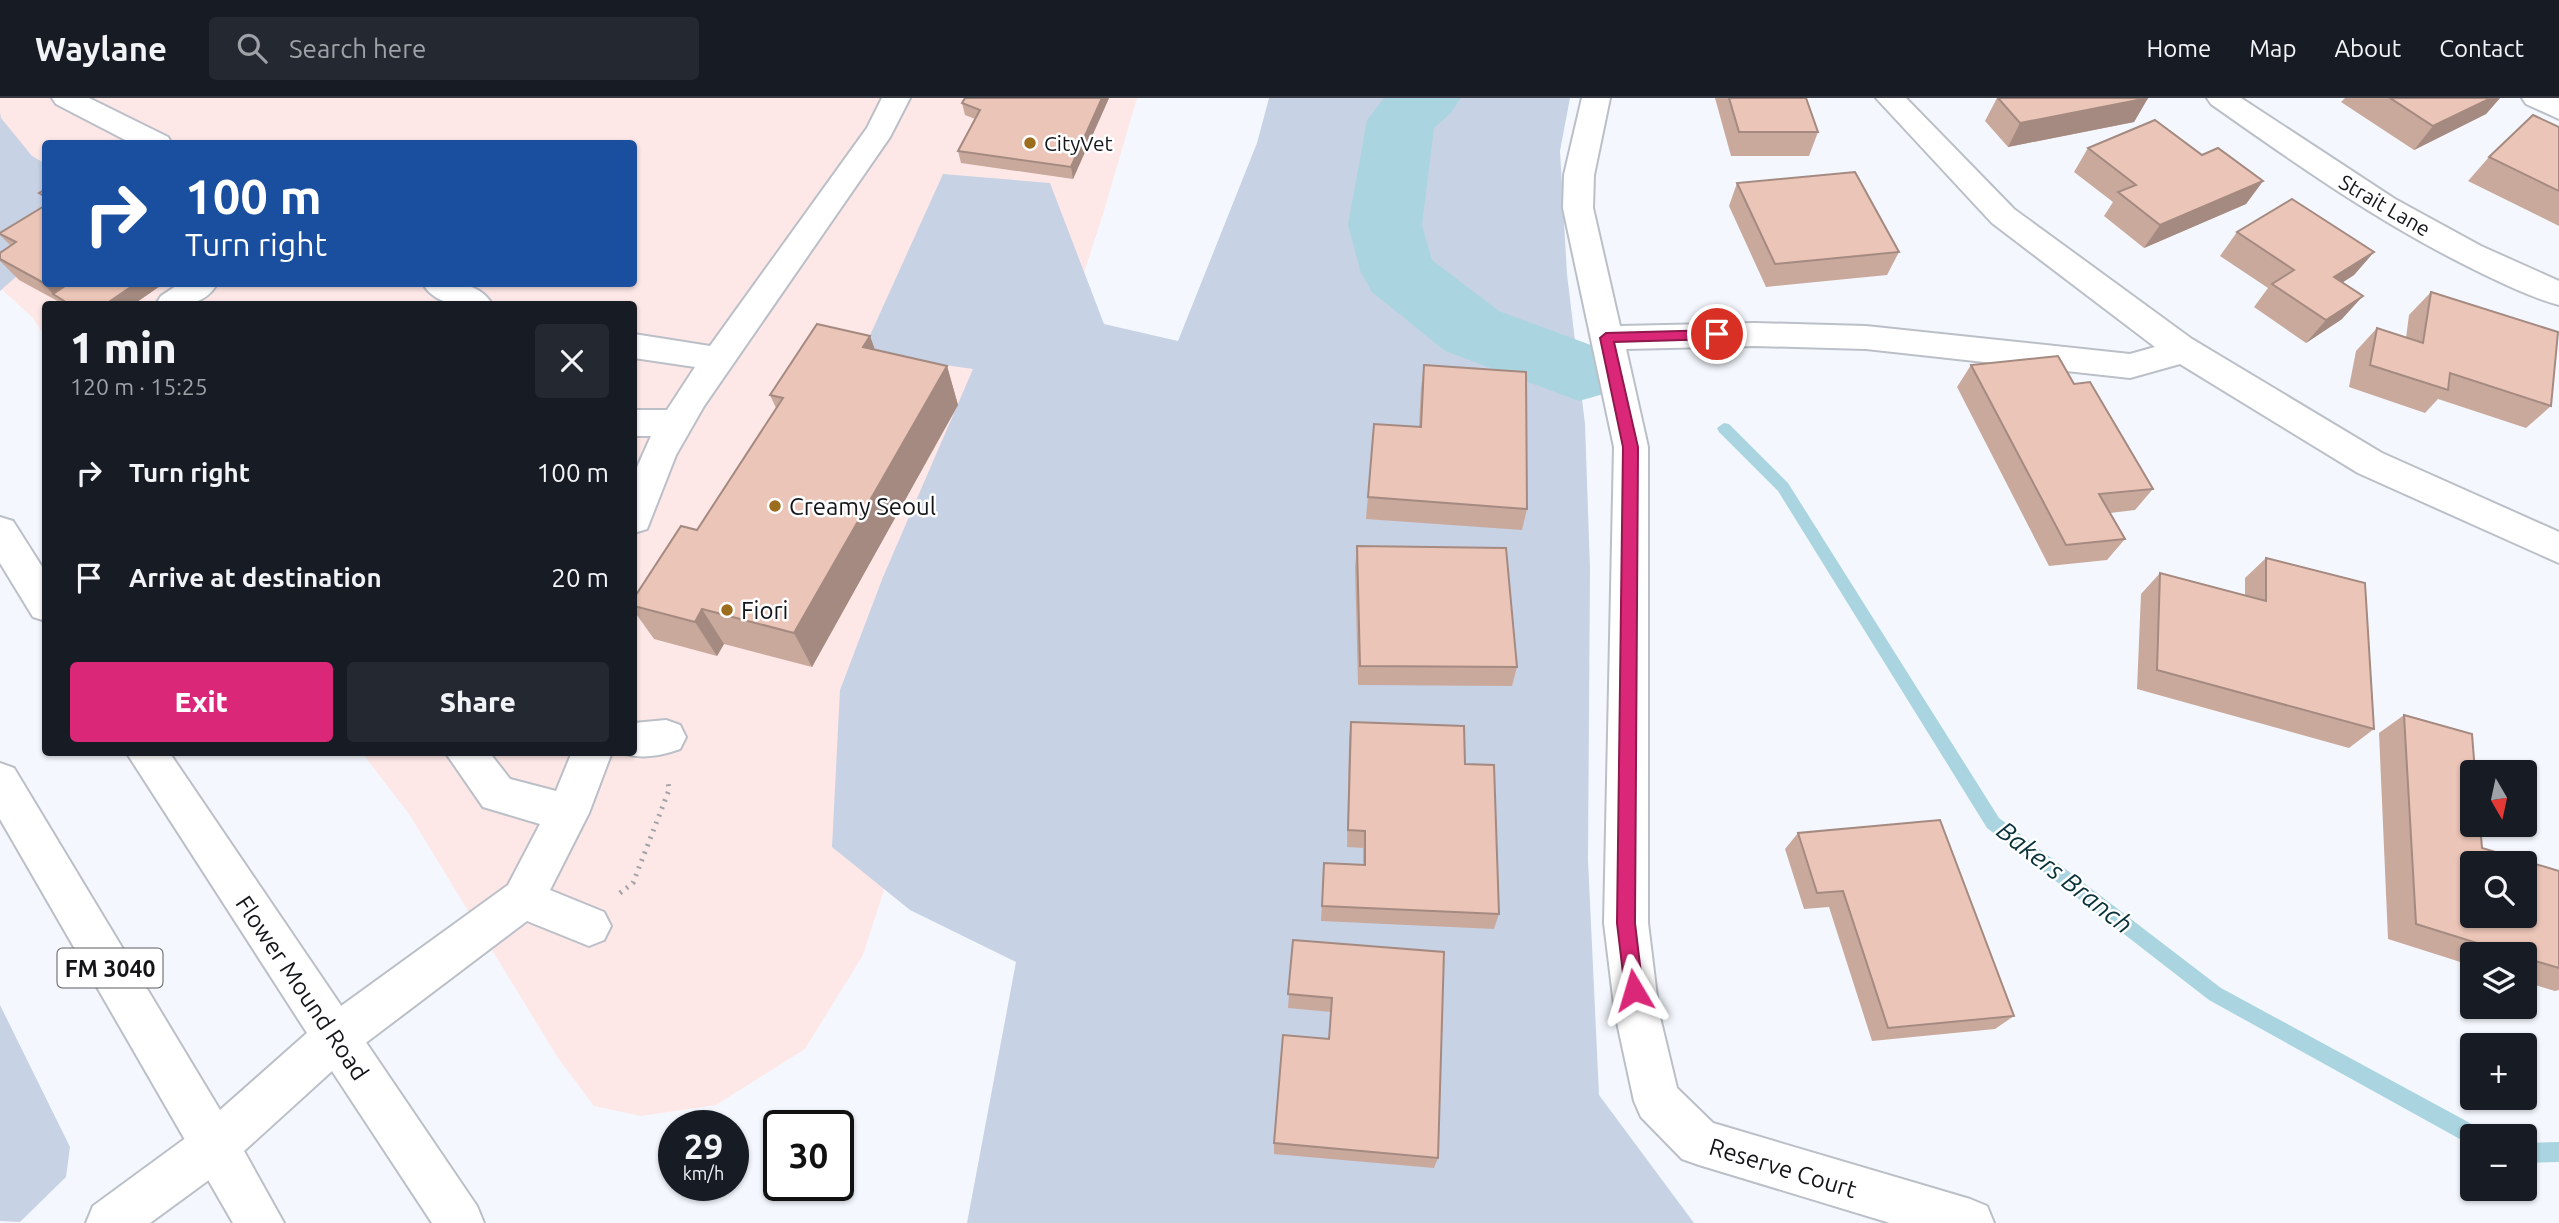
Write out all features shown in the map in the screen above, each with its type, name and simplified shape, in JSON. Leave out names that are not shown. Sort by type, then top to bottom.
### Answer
[{"type":"street","points":[[66,98],[150,140]]},
{"type":"street","points":[[637,508],[659,453],[677,424],[719,359],[880,130],[897,98]]},
{"type":"street","name":"Reserve Court","points":[[1596,98],[1579,175],[1577,208],[1630,447],[1626,923],[1637,1013],[1657,1101],[1699,1142],[1970,1223]]},
{"type":"street","points":[[1890,98],[2003,216],[2180,348],[2370,463],[2559,548]]},
{"type":"street","name":"Strait Lane","points":[[2221,98],[2315,164],[2438,236],[2520,279],[2559,294]]},
{"type":"street","points":[[2536,98],[2559,110]]},
{"type":"street","points":[[176,301],[197,287]]},
{"type":"street","points":[[434,291],[466,301]]},
{"type":"street","points":[[1606,338],[1693,334],[1903,340],[2130,366],[2161,359],[2180,348]]},
{"type":"street","points":[[637,346],[719,359]]},
{"type":"street","points":[[637,423],[677,424]]},
{"type":"street","points":[[0,531],[42,599]]},
{"type":"street","name":"Flower Mound Road","points":[[149,756],[460,1223]]},
{"type":"street","points":[[468,756],[497,794],[568,813]]},
{"type":"street","points":[[110,1223],[215,1146],[335,1038],[523,900],[568,813],[590,756]]},
{"type":"street","name":"FM 3040","points":[[0,781],[260,1223]]},
{"type":"street","points":[[523,900],[586,925]]},
{"type":"path","points":[[586,925],[633,883],[669,790],[650,739]]},
{"type":"shaded area","points":[[0,98],[1137,98],[1104,211],[863,955],[805,1049],[716,1105],[658,1110],[658,1114],[641,1116],[594,1106],[558,1058],[409,814],[364,756],[637,756],[637,301],[42,301],[42,332],[32,317],[0,288]]},
{"type":"shaded area","points":[[1269,98],[1570,98],[1560,151],[1567,274],[1585,424],[1590,568],[1588,860],[1599,1095],[1694,1223],[967,1223],[1016,962],[910,910],[832,847],[840,690],[883,577],[973,369],[862,353],[943,174],[1050,183],[1104,324],[1178,341],[1257,143]]},
{"type":"shaded area","points":[[0,112],[1,118],[32,156],[42,162],[42,240],[18,275],[0,291]]},
{"type":"shaded area","points":[[0,1005],[70,1147],[66,1177],[20,1222],[0,1221]]},
{"type":"building","name":"CityVet","points":[[965,98],[1102,98],[1071,167],[958,151],[980,110],[962,103]]},
{"type":"building","points":[[1729,98],[1806,98],[1818,132],[1739,132]]},
{"type":"building","points":[[1998,98],[2148,98],[2020,123]]},
{"type":"building","points":[[2390,98],[2491,98],[2433,126]]},
{"type":"building","points":[[2533,115],[2559,127],[2559,191],[2489,157]]},
{"type":"building","points":[[2155,120],[2202,155],[2218,148],[2263,181],[2160,225],[2118,192],[2136,185],[2088,148]]},
{"type":"building","points":[[1855,172],[1899,252],[1775,264],[1737,183]]},
{"type":"building","points":[[2292,199],[2374,252],[2334,277],[2363,296],[2326,320],[2272,284],[2294,270],[2237,232]]},
{"type":"building","points":[[42,207],[42,282],[0,259],[0,253],[16,242],[0,233]]},
{"type":"building","points":[[64,287],[131,287],[110,301],[64,301],[53,294]]},
{"type":"building","points":[[2431,292],[2558,332],[2551,406],[2450,373],[2448,390],[2370,365],[2377,328],[2423,343]]},
{"type":"building","points":[[817,324],[870,336],[863,347],[947,366],[794,633],[702,609],[695,622],[637,607],[637,593],[681,526],[697,530],[783,398],[770,395]]},
{"type":"building","points":[[2058,356],[2074,384],[2090,382],[2153,489],[2099,494],[2125,539],[2066,545],[1971,365]]},
{"type":"building","points":[[1424,365],[1526,372],[1527,509],[1368,497],[1374,424],[1421,427]]},
{"type":"building","points":[[1357,546],[1506,548],[1517,667],[1360,666]]},
{"type":"building","points":[[2266,558],[2365,583],[2374,729],[2157,670],[2160,573],[2266,601]]},
{"type":"building","points":[[2404,715],[2472,734],[2474,760],[2460,760],[2460,837],[2481,837],[2482,848],[2492,851],[2460,851],[2460,928],[2537,928],[2537,864],[2559,871],[2559,968],[2537,962],[2537,942],[2474,942],[2416,924]]},
{"type":"building","points":[[1351,722],[1464,726],[1465,764],[1494,765],[1499,914],[1322,906],[1324,863],[1365,865],[1365,831],[1348,830]]},
{"type":"building","points":[[1940,820],[2014,1016],[1888,1028],[1843,891],[1817,893],[1798,833]]},
{"type":"building","points":[[1293,940],[1444,952],[1438,1158],[1274,1143],[1283,1035],[1329,1039],[1332,998],[1288,994]]},
{"type":"waterway","name":"Bakers Branch","points":[[1427,98],[1401,120],[1385,225],[1399,273],[1472,331],[1579,372]]},
{"type":"waterway","name":"Bakers Branch","points":[[1724,428],[1783,487],[1993,823],[2215,994],[2460,1128]]},
{"type":"waterway","name":"Bakers Branch","points":[[2537,1153],[2559,1152]]},
{"type":"place","name":"CityVet","points":[[1030,143]]},
{"type":"place","name":"Creamy Seoul","points":[[775,506]]},
{"type":"place","name":"Fiori","points":[[727,610]]},
{"type":"route","points":[[1634,990],[1626,923],[1630,447],[1606,338],[1717,334]]}]
